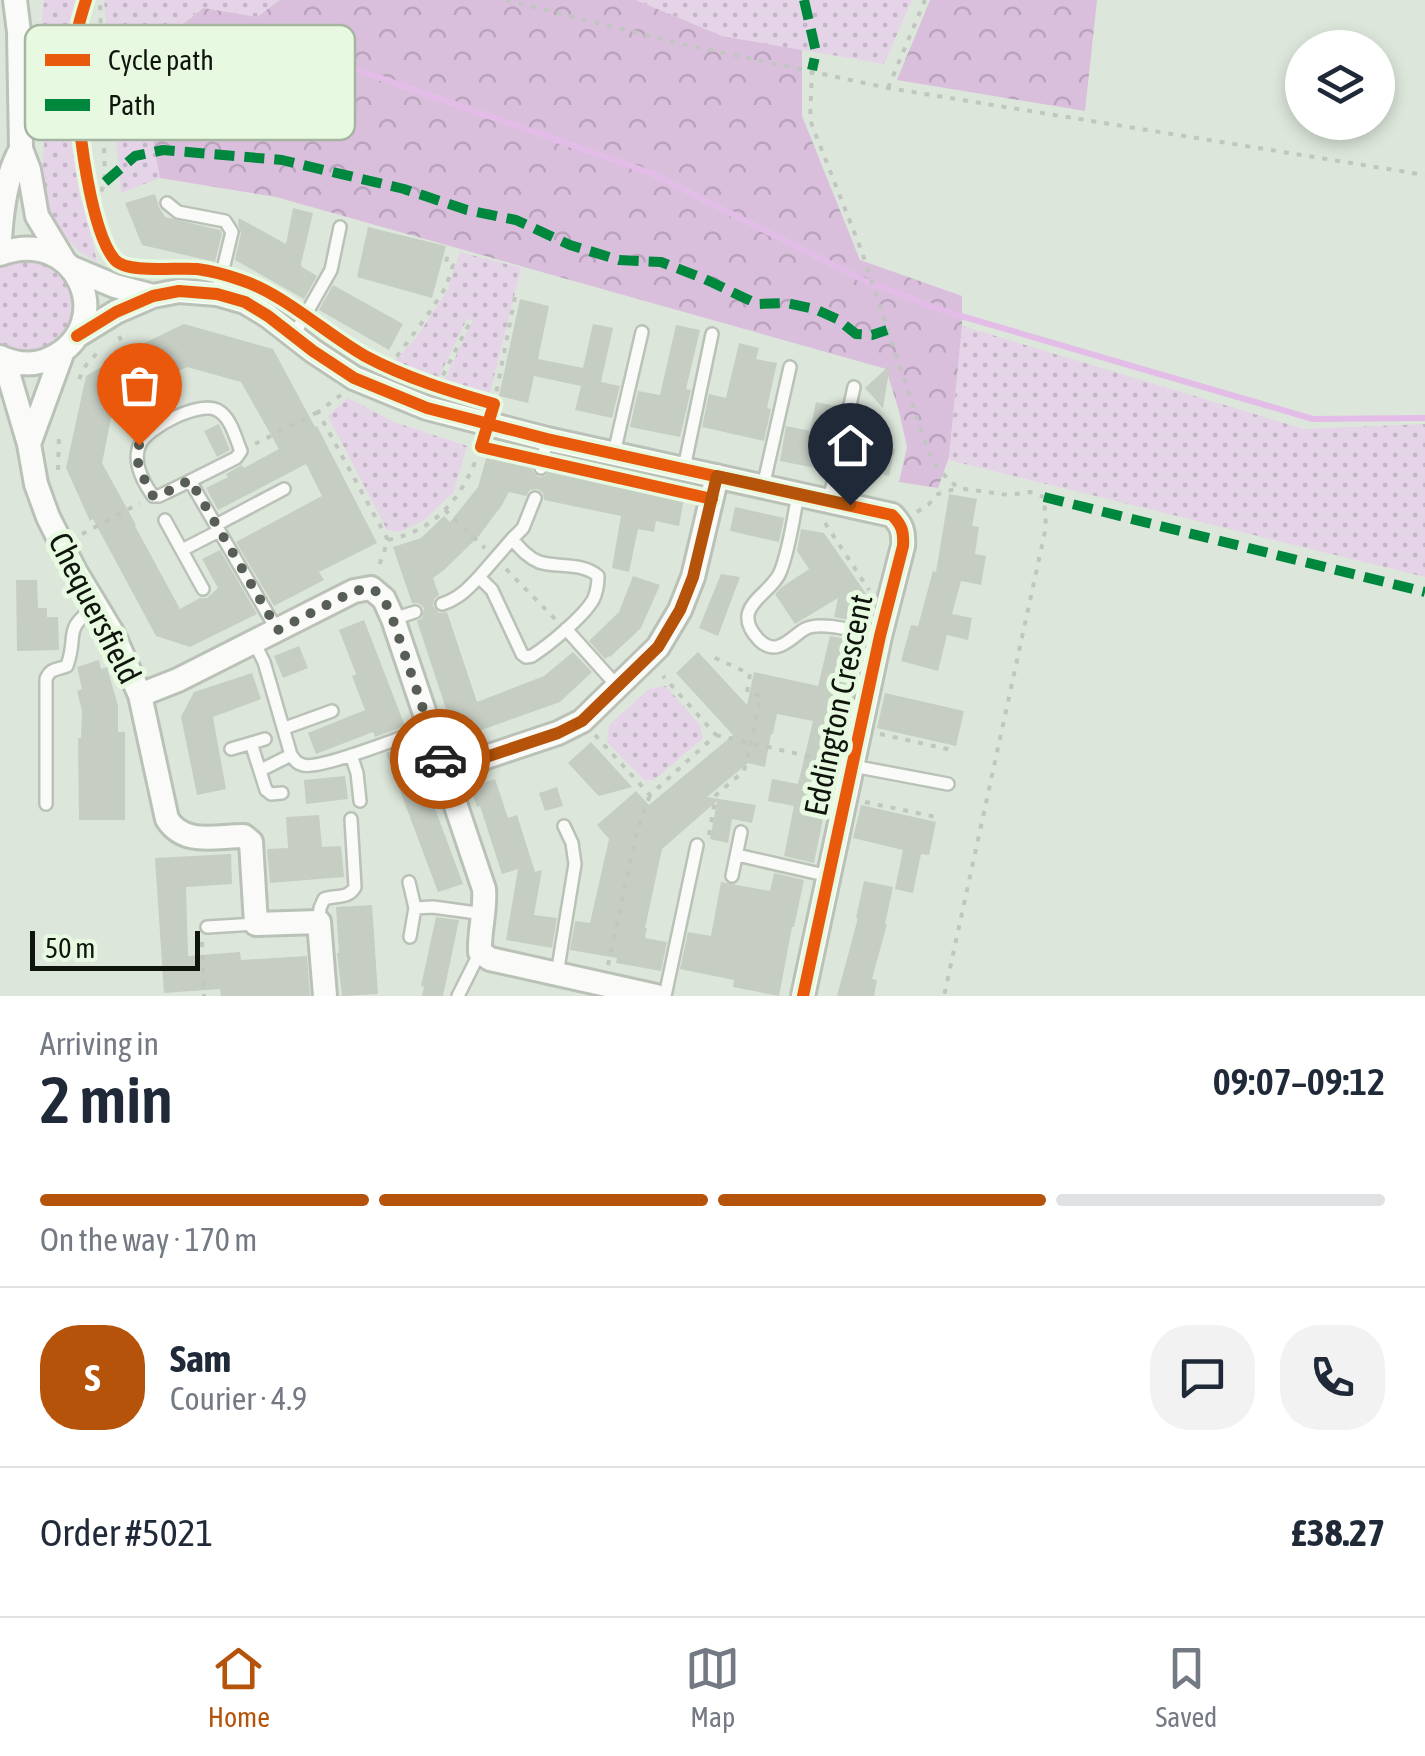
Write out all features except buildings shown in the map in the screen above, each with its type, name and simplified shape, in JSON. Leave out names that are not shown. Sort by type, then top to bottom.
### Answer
[{"type":"street","points":[[15,0],[20,32],[21,149],[37,216],[81,284],[85,301],[84,319],[70,343],[29,444]]},
{"type":"street","points":[[20,32],[31,0]]},
{"type":"street","points":[[0,240],[13,164],[21,149]]},
{"type":"street","points":[[0,254],[15,248],[48,251],[114,286],[153,296]]},
{"type":"street","points":[[2,358],[35,364],[50,359],[116,312],[153,296],[179,291],[217,294],[245,302],[354,378],[432,398],[488,425],[762,487],[796,505],[830,501],[892,516],[900,523]]},
{"type":"street","name":"Chequersfield","points":[[2,358],[48,517],[97,605],[140,695],[167,819],[174,830],[186,836],[244,836],[250,842],[256,924]]},
{"type":"street","points":[[444,771],[558,733],[582,721],[658,647],[680,610],[693,577],[717,476]]},
{"type":"street","name":"Eddington Crescent","points":[[803,996],[903,546],[900,523]]},
{"type":"street","points":[[140,695],[178,680],[354,591],[372,588],[404,616],[429,728],[484,889],[480,952],[490,959],[656,996]]},
{"type":"street","points":[[256,924],[319,922],[325,996]]},
{"type":"lane","points":[[167,203],[178,212],[230,225],[232,232],[217,294]]},
{"type":"lane","points":[[294,335],[331,270],[340,227]]},
{"type":"lane","points":[[614,454],[642,332]]},
{"type":"lane","points":[[684,468],[712,334]]},
{"type":"lane","points":[[762,487],[790,366]]},
{"type":"lane","points":[[830,501],[854,388]]},
{"type":"lane","points":[[194,408],[219,411],[228,419],[241,450],[236,458],[153,496],[138,467],[139,445],[163,425],[194,408]]},
{"type":"lane","points":[[541,468],[546,439]]},
{"type":"lane","points":[[190,480],[278,630]]},
{"type":"lane","points":[[182,550],[284,489]]},
{"type":"lane","points":[[442,604],[466,591],[523,528],[535,498]]},
{"type":"lane","points":[[796,505],[781,573],[751,604],[748,614],[760,642],[778,647],[808,626],[821,625],[880,636]]},
{"type":"lane","points":[[165,520],[204,590]]},
{"type":"lane","points":[[479,577],[492,590],[526,657],[542,650],[592,602],[598,576],[590,569],[541,563],[512,539]]},
{"type":"lane","points":[[46,804],[46,679],[54,669],[66,666],[72,629],[78,619],[97,605]]},
{"type":"lane","points":[[566,629],[618,687]]},
{"type":"lane","points":[[254,642],[298,764],[308,766],[352,755],[429,728]]},
{"type":"lane","points":[[285,728],[332,710]]},
{"type":"lane","points":[[231,749],[265,739]]},
{"type":"lane","points":[[251,743],[266,790],[271,794],[282,792]]},
{"type":"lane","points":[[261,770],[292,755]]},
{"type":"lane","points":[[352,755],[360,801]]},
{"type":"lane","points":[[852,766],[948,784]]},
{"type":"lane","points":[[319,922],[324,899],[348,895],[355,887],[351,818]]},
{"type":"lane","points":[[557,974],[575,864],[572,842],[564,826]]},
{"type":"lane","points":[[732,876],[741,832]]},
{"type":"lane","points":[[665,996],[697,844]]},
{"type":"lane","points":[[737,855],[829,876]]},
{"type":"lane","points":[[408,882],[415,908],[410,937]]},
{"type":"lane","points":[[415,908],[484,914]]},
{"type":"lane","points":[[207,927],[256,924]]},
{"type":"lane","points":[[458,996],[480,952]]},
{"type":"path","points":[[100,0],[101,25]]},
{"type":"path","points":[[506,0],[682,44],[888,88],[1425,175]]},
{"type":"path","points":[[888,88],[925,0]]},
{"type":"path","points":[[812,70],[810,120],[862,252],[928,451],[939,470],[958,488]]},
{"type":"path","points":[[89,204],[101,192],[104,182],[103,140]]},
{"type":"path","points":[[87,174],[89,204]]},
{"type":"path","points":[[382,365],[409,342],[446,287],[453,265],[446,263],[448,252]]},
{"type":"path","points":[[388,540],[428,526],[456,499],[464,484],[488,425],[516,298]]},
{"type":"path","points":[[432,398],[470,320]]},
{"type":"path","points":[[120,336],[163,425]]},
{"type":"path","points":[[73,390],[86,365],[104,347]]},
{"type":"path","points":[[382,365],[405,374]]},
{"type":"path","points":[[241,450],[318,412],[343,394],[354,378]]},
{"type":"path","points":[[421,381],[432,398]]},
{"type":"path","points":[[432,398],[456,393]]},
{"type":"path","points":[[475,399],[497,450]]},
{"type":"path","points":[[318,412],[388,540],[372,588]]},
{"type":"path","points":[[58,473],[60,429]]},
{"type":"path","points":[[900,523],[938,494],[958,488],[1008,495],[1030,492],[1044,497],[1046,527],[944,996]]},
{"type":"path","points":[[85,544],[80,535],[153,496]]},
{"type":"path","points":[[796,505],[824,522],[872,595]]},
{"type":"path","points":[[697,844],[708,838],[716,795],[744,771],[761,696],[747,692],[750,674],[712,656]]},
{"type":"path","points":[[647,658],[716,735],[852,766]]},
{"type":"path","points":[[582,721],[650,795]]},
{"type":"path","points":[[860,730],[956,751]]},
{"type":"path","points":[[604,984],[636,836],[650,795],[716,735]]},
{"type":"path","points":[[846,798],[941,818]]},
{"type":"path","points":[[204,996],[202,927],[207,927]]},
{"type":"shaded area","points":[[44,0],[75,0],[70,25],[42,23]]},
{"type":"shaded area","points":[[104,0],[280,0],[257,17],[202,8],[181,25],[106,25]]},
{"type":"shaded area","points":[[636,0],[912,0],[884,64],[722,36]]},
{"type":"shaded area","points":[[44,140],[71,140],[79,193],[97,262],[80,252],[56,227],[46,206],[40,183]]},
{"type":"shaded area","points":[[116,140],[153,140],[160,178],[121,193]]},
{"type":"shaded area","points":[[460,252],[521,268],[489,397],[442,385],[473,320],[467,319],[437,381],[393,363],[416,338],[447,291]]},
{"type":"shaded area","points":[[31,256],[61,271],[69,284],[73,311],[59,338],[30,352],[0,344],[0,264]]},
{"type":"shaded area","points":[[962,326],[1304,429],[1425,424],[1425,577],[949,460]]},
{"type":"shaded area","points":[[348,398],[394,422],[467,446],[453,493],[423,521],[399,532],[387,530],[328,416]]},
{"type":"shaded area","points":[[666,686],[700,725],[703,738],[654,780],[644,780],[607,742],[609,725],[649,689]]},
{"type":"green space","points":[[280,0],[636,0],[722,36],[802,50],[802,116],[860,260],[962,296],[949,457],[938,488],[899,482],[907,447],[886,369],[276,197],[160,178],[153,140],[355,140],[355,25],[182,25],[203,8],[257,17]]},
{"type":"green space","points":[[930,0],[1097,0],[1085,111],[897,80]]},
{"type":"waterway","points":[[355,69],[651,173],[863,280],[944,311],[1313,419],[1425,418]]},
{"type":"marked path","points":[[804,0],[816,52],[812,70]]},
{"type":"marked path","points":[[105,182],[135,156],[163,150],[282,160],[516,220],[570,245],[619,260],[661,262],[757,304],[787,303],[815,309],[856,334],[872,335],[887,330]]},
{"type":"marked path","points":[[1044,497],[1425,592]]},
{"type":"cycle path","points":[[79,25],[86,0]]},
{"type":"cycle path","points":[[82,140],[97,221],[105,244],[121,264],[197,269],[257,286],[380,364],[494,404],[481,447],[712,499]]},
{"type":"cycle path","points":[[77,336],[116,312],[153,296],[179,291],[217,294],[245,302],[268,316],[354,378],[427,408],[547,439],[892,515],[902,529],[903,546],[803,996]]},
{"type":"way so far","points":[[139,445],[138,467],[153,496],[190,480],[278,630],[354,591],[372,588],[384,599],[440,759]]},
{"type":"route","points":[[440,759],[444,771],[558,733],[582,721],[658,647],[680,610],[693,577],[717,476],[850,505]]}]
